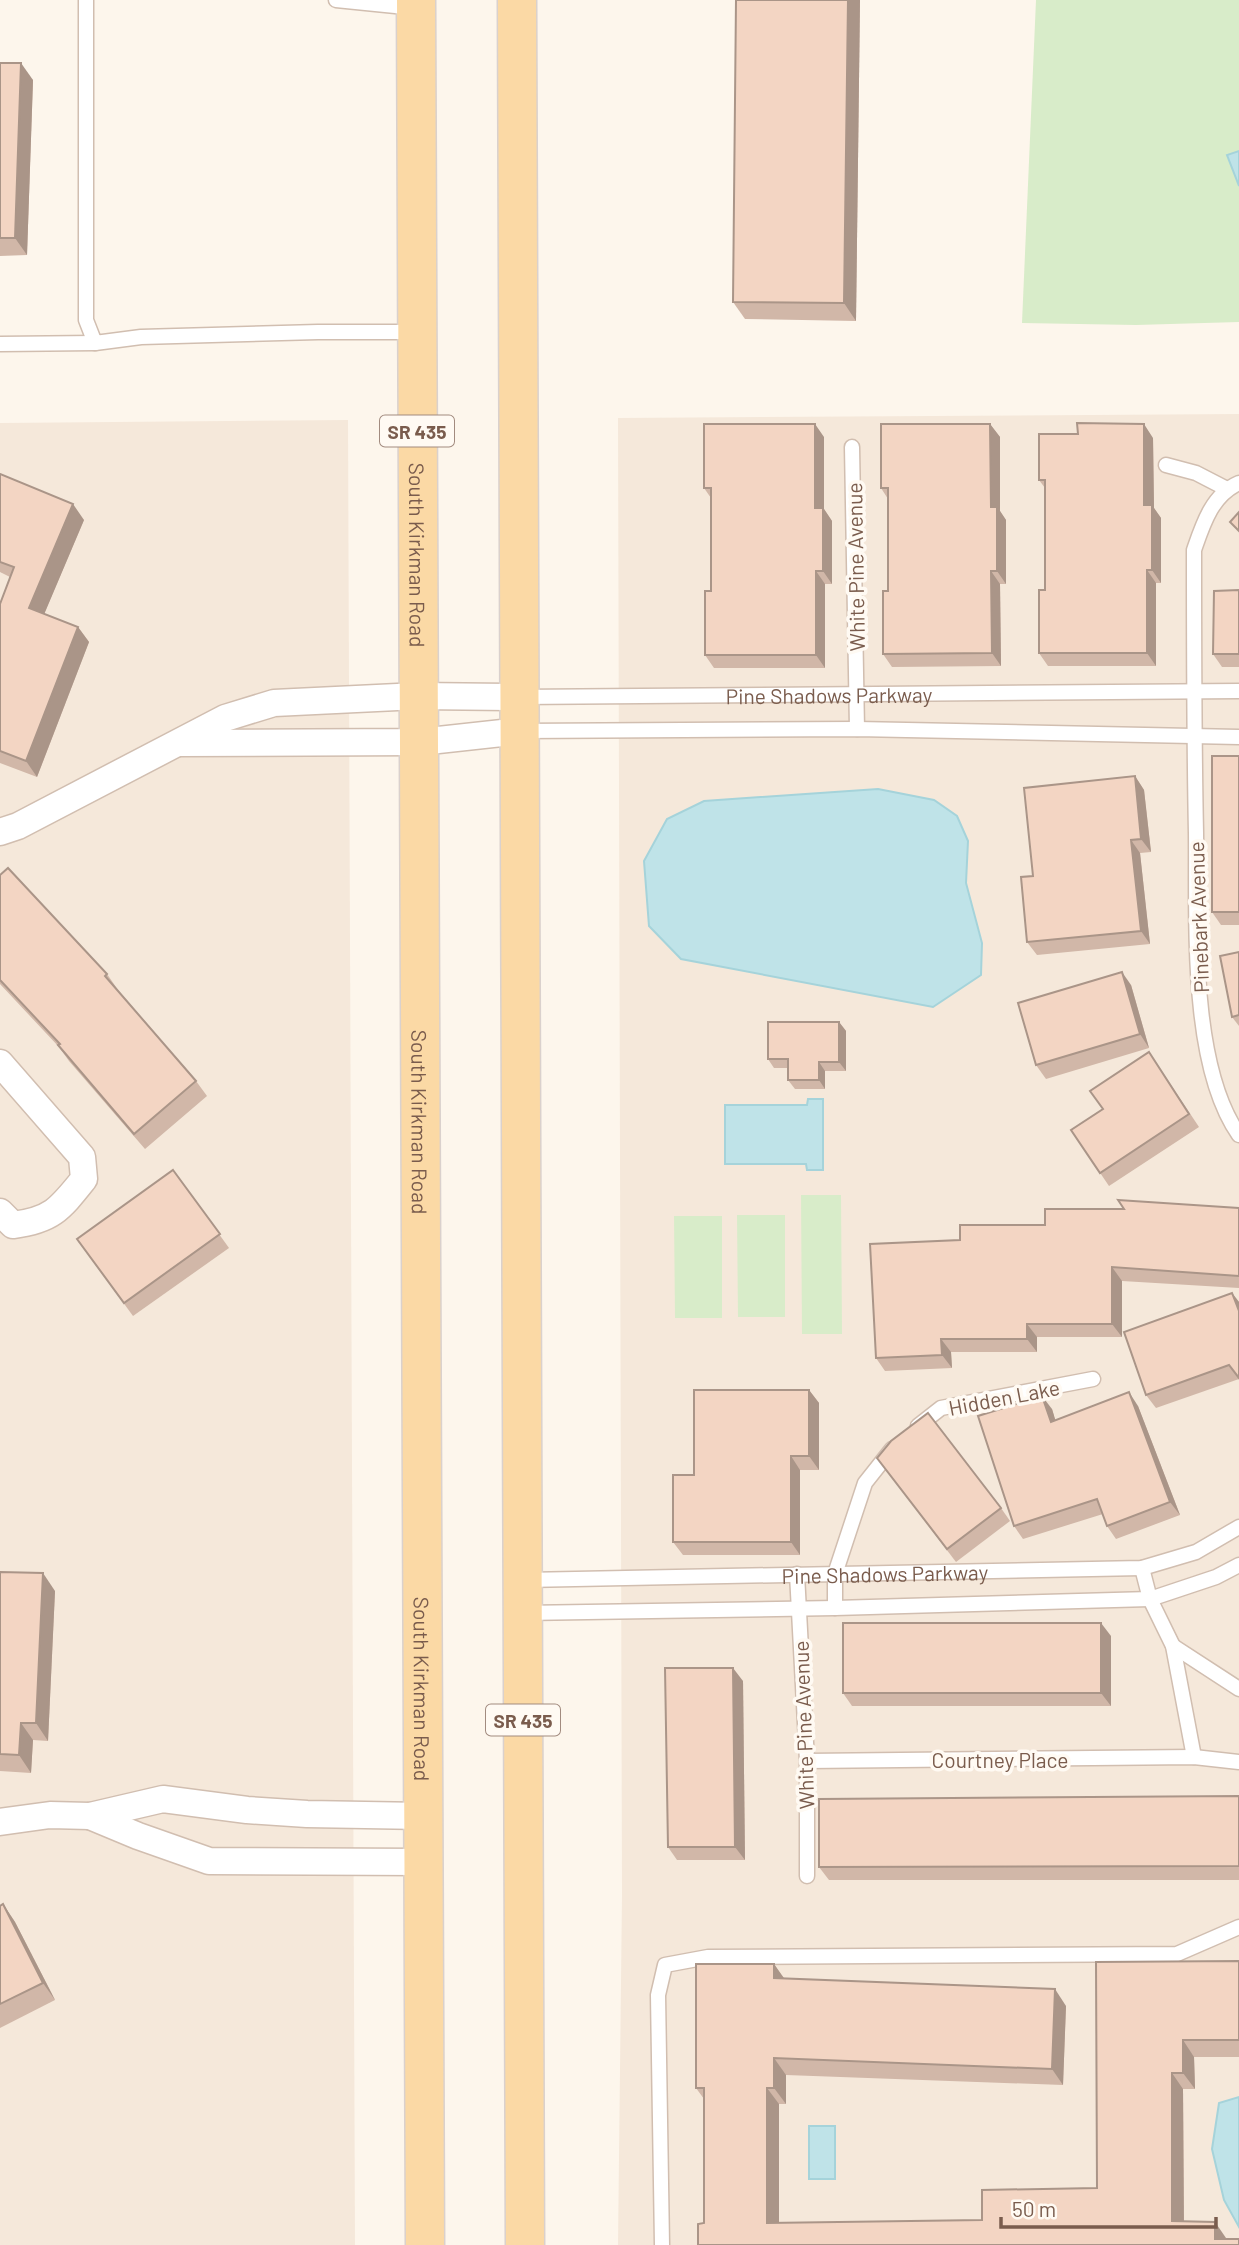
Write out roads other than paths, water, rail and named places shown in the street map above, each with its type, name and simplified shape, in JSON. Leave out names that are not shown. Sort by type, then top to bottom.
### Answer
[{"type":"main road","name":"SR 435","points":[[517,0],[525,2245]]},
{"type":"main road","name":"South Kirkman Road","points":[[416,4],[425,2245]]},
{"type":"street","name":"Pine Shadows Parkway","points":[[0,832],[18,826],[225,718],[274,703],[418,696],[520,714]]},
{"type":"street","name":"Pine Shadows Parkway","points":[[177,743],[419,742],[520,714]]},
{"type":"street","points":[[0,1063],[82,1157],[84,1179],[66,1203],[39,1222],[13,1225],[0,1212]]},
{"type":"street","points":[[0,1822],[50,1815],[90,1815],[163,1799],[247,1810],[307,1814],[423,1815]]},
{"type":"street","points":[[90,1815],[138,1836],[209,1861],[423,1862]]},
{"type":"lane","points":[[86,0],[86,320],[95,343]]},
{"type":"lane","points":[[336,0],[416,4]]},
{"type":"lane","points":[[0,344],[95,343],[141,337],[416,332]]},
{"type":"lane","name":"White Pine Avenue","points":[[852,447],[858,729]]},
{"type":"lane","points":[[1166,465],[1196,472],[1233,486]]},
{"type":"lane","name":"Pinebark Avenue","points":[[1233,486],[1205,518],[1194,550],[1194,737],[1198,990],[1212,1072],[1230,1123],[1239,1135]]},
{"type":"lane","name":"Pine Shadows Parkway","points":[[520,714],[858,695],[1239,691]]},
{"type":"lane","name":"Pine Shadows Parkway","points":[[520,714],[858,729],[1239,737]]},
{"type":"lane","name":"Hidden Lake","points":[[835,1608],[835,1574],[865,1483],[897,1444],[941,1408],[1093,1379]]},
{"type":"lane","name":"Pine Shadows Parkway","points":[[522,1597],[797,1574],[1142,1568],[1196,1552],[1239,1527]]},
{"type":"lane","name":"Pine Shadows Parkway","points":[[522,1597],[799,1609],[1150,1599],[1216,1577],[1239,1565]]},
{"type":"lane","points":[[1142,1568],[1150,1599],[1172,1646],[1194,1757]]},
{"type":"lane","name":"White Pine Avenue","points":[[797,1574],[807,1761],[807,1876]]},
{"type":"lane","points":[[1172,1646],[1239,1689]]},
{"type":"lane","name":"Courtney Place","points":[[807,1761],[1194,1757],[1239,1762]]},
{"type":"lane","points":[[662,2245],[658,1995],[665,1965],[708,1957],[1177,1954],[1239,1927]]},
{"type":"water","points":[[1239,151],[1239,186],[1227,155]]},
{"type":"water","points":[[878,789],[934,800],[957,816],[968,841],[966,883],[982,943],[981,975],[933,1007],[681,959],[649,926],[644,861],[667,819],[704,801]]},
{"type":"water","points":[[808,1099],[823,1099],[823,1170],[807,1170],[806,1164],[725,1164],[725,1105],[807,1105]]},
{"type":"water","points":[[1239,2097],[1239,2227],[1224,2200],[1212,2149],[1219,2103]]},
{"type":"water","points":[[809,2126],[835,2126],[835,2179],[809,2179]]}]
